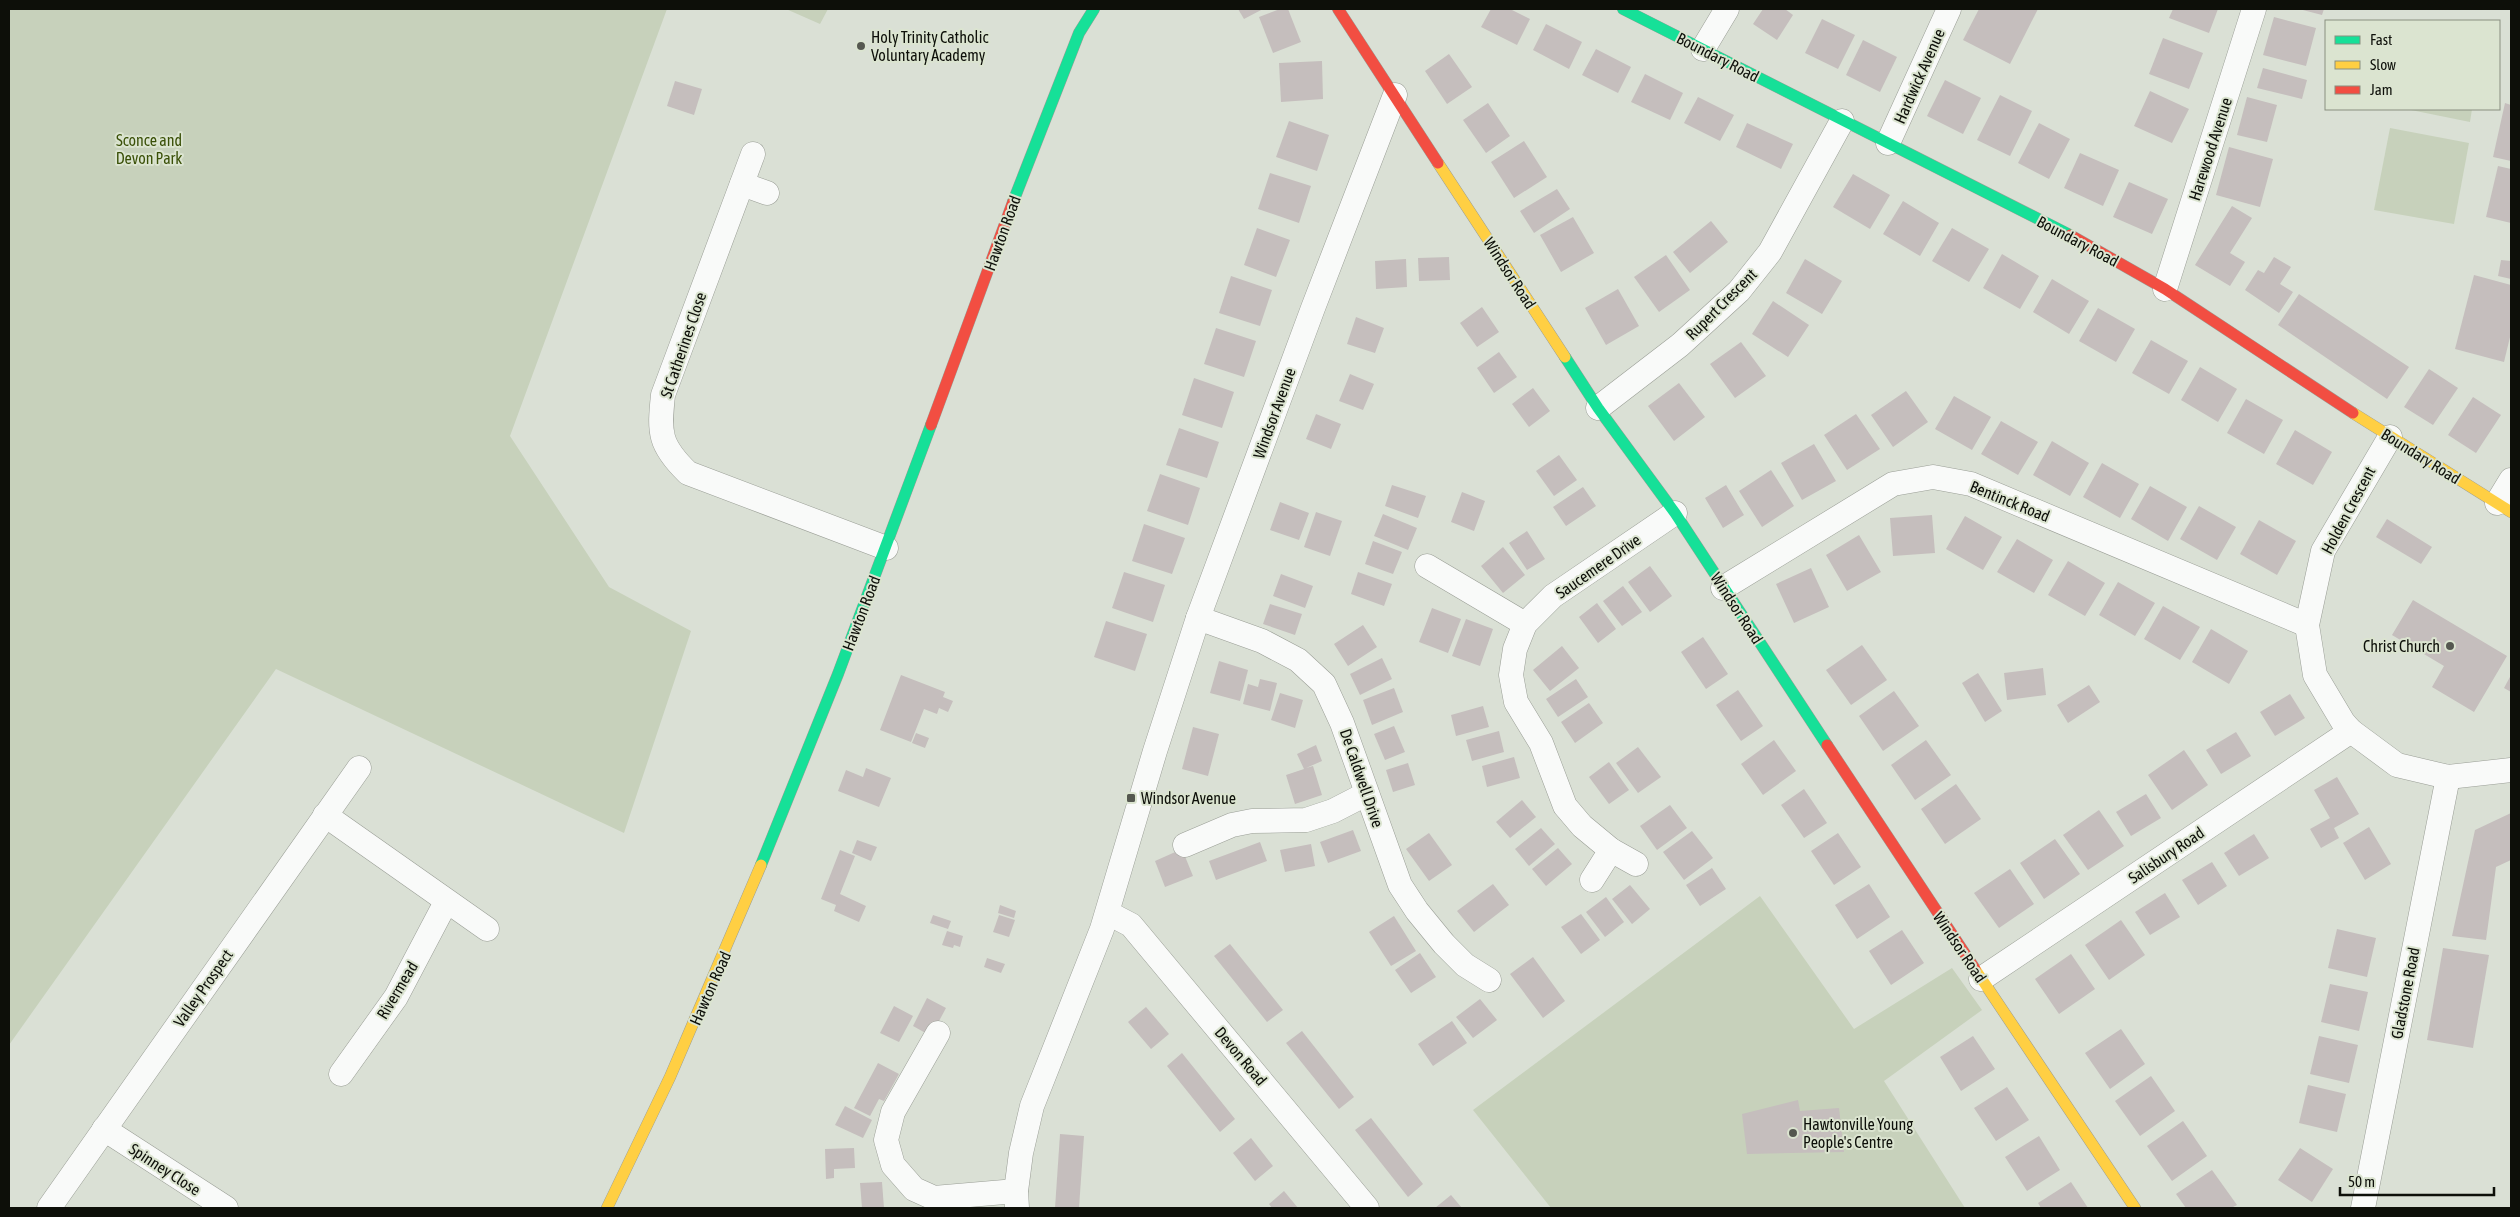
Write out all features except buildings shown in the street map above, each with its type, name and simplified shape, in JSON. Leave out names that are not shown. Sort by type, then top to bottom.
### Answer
[{"type":"street","name":"Hawton Road","points":[[607,1208],[650,1122],[754,889],[804,766],[1040,129],[1079,34],[1094,9]]},
{"type":"street","name":"Windsor Road","points":[[1338,9],[1598,408],[1675,513],[1982,979],[2136,1208]]},
{"type":"street","name":"Boundary Road","points":[[1623,9],[2073,237],[2165,289],[2390,437],[2504,508]]},
{"type":"street","points":[[1703,49],[1727,9]]},
{"type":"street","name":"Hardwick Avenue","points":[[1888,143],[1949,9]]},
{"type":"street","name":"Harewood Avenue","points":[[2165,289],[2254,9]]},
{"type":"street","name":"Windsor Avenue","points":[[1016,1199],[1021,1153],[1032,1106],[1108,913],[1155,751],[1198,618],[1395,94]]},
{"type":"street","name":"Rupert Crescent","points":[[1598,408],[1680,345],[1739,291],[1770,252],[1842,121]]},
{"type":"street","name":"St Catherines Close","points":[[754,154],[663,394],[660,427],[669,454],[688,473],[717,486],[886,548]]},
{"type":"street","points":[[742,184],[767,193]]},
{"type":"street","name":"Holden Crescent","points":[[2390,437],[2323,551],[2307,625],[2315,675],[2343,722],[2351,731],[2397,765],[2448,777],[2511,770]]},
{"type":"street","name":"Bentinck Road","points":[[1723,588],[1893,484],[1933,477],[1971,484],[2307,625]]},
{"type":"street","points":[[2504,508],[2511,480]]},
{"type":"street","name":"Saucemere Drive","points":[[1636,864],[1611,850],[1582,826],[1565,806],[1542,743],[1516,702],[1510,675],[1515,649],[1525,624],[1553,596],[1675,513]]},
{"type":"street","points":[[1427,566],[1525,624]]},
{"type":"street","name":"De Caldwell Drive","points":[[1198,618],[1269,645],[1298,660],[1324,684],[1342,723],[1400,884],[1417,911],[1444,944],[1465,965],[1489,980]]},
{"type":"street","name":"Salisbury Road","points":[[1982,979],[2351,731]]},
{"type":"street","name":"Valley Prospect","points":[[49,1208],[359,768]]},
{"type":"street","name":"Gladstone Road","points":[[2363,1208],[2448,777]]},
{"type":"street","points":[[1185,845],[1232,825],[1252,821],[1306,820],[1332,811],[1366,794]]},
{"type":"street","points":[[325,815],[446,902],[487,929]]},
{"type":"street","points":[[1592,880],[1611,850]]},
{"type":"street","name":"Rivermead","points":[[341,1074],[396,997],[446,902]]},
{"type":"street","name":"Devon Road","points":[[1108,913],[1132,925],[1366,1208]]},
{"type":"street","points":[[938,1033],[893,1112],[886,1140],[893,1165],[929,1203],[1016,1199]]},
{"type":"street","name":"Spinney Close","points":[[104,1129],[226,1208]]},
{"type":"green space","name":"Sconce and Devon Park","points":[[9,9],[667,9],[510,436],[609,587],[691,631],[624,833],[276,669],[9,1045]]},
{"type":"green space","points":[[786,9],[828,9],[820,24]]},
{"type":"green space","points":[[2411,110],[2472,110],[2470,122]]},
{"type":"green space","points":[[2390,128],[2469,143],[2454,224],[2374,210]]},
{"type":"green space","points":[[1760,896],[1854,1029],[1952,968],[1982,1010],[1884,1081],[1965,1208],[1551,1208],[1473,1110]]},
{"type":"traffic: fast","points":[[1013,202],[1079,33],[1094,9]]},
{"type":"traffic: fast","points":[[1623,9],[2070,235]]},
{"type":"traffic: fast","points":[[1565,357],[1598,408],[1675,513],[1827,745]]},
{"type":"traffic: fast","points":[[761,865],[838,674],[931,425]]},
{"type":"traffic: slow","points":[[1438,163],[1565,357]]},
{"type":"traffic: slow","points":[[2353,413],[2511,512]]},
{"type":"traffic: slow","points":[[607,1208],[670,1077],[761,865]]},
{"type":"traffic: slow","points":[[1975,969],[2135,1208]]},
{"type":"traffic: jam","points":[[1338,9],[1438,163]]},
{"type":"traffic: jam","points":[[931,425],[1013,202]]},
{"type":"traffic: jam","points":[[2070,235],[2165,289],[2353,413]]},
{"type":"traffic: jam","points":[[1827,745],[1975,969]]},
{"type":"place","name":"Holy Trinity Catholic Voluntary Academy","points":[[861,46]]},
{"type":"place","name":"Christ Church","points":[[2450,646]]},
{"type":"place","name":"Windsor Avenue","points":[[1131,798]]},
{"type":"place","name":"Hawtonville Young People's Centre","points":[[1793,1133]]}]
